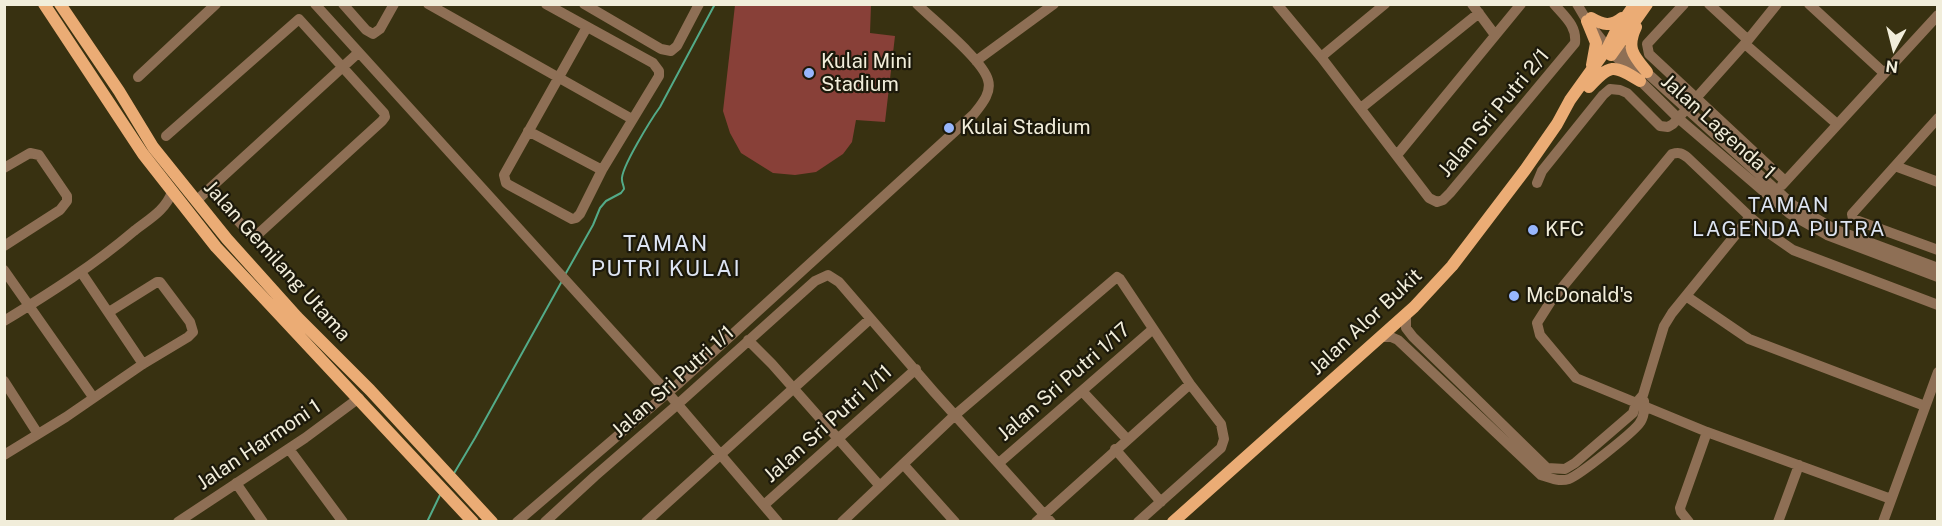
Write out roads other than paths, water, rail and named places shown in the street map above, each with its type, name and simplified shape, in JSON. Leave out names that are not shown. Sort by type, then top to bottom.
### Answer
[{"type":"main road","name":"Jalan Gemilang Utama","points":[[44,4],[143,154],[216,247],[473,522]]},
{"type":"main road","name":"Jalan Gemilang Utama","points":[[60,4],[119,91],[153,147],[227,239],[297,317],[370,390],[492,522]]},
{"type":"main road","name":"Jalan Alor Bukit","points":[[1173,522],[1406,315],[1452,266],[1557,124],[1570,100],[1585,86],[1612,47],[1647,4]]},
{"type":"main road","points":[[1643,76],[1631,50],[1631,42],[1647,4]]},
{"type":"main road","name":"Jalan Alor Bukit","points":[[1612,47],[1632,8]]},
{"type":"main road","points":[[1589,19],[1608,26],[1615,24],[1632,8]]},
{"type":"main road","points":[[1585,86],[1596,43],[1589,19]]},
{"type":"main road","points":[[1585,86],[1609,68],[1643,76]]},
{"type":"street","points":[[315,4],[678,404],[778,522]]},
{"type":"street","points":[[343,4],[366,30],[373,34],[380,29],[394,4]]},
{"type":"street","points":[[428,4],[632,119]]},
{"type":"street","points":[[584,4],[667,51],[674,50],[677,46],[699,4]]},
{"type":"street","points":[[521,519],[668,393],[983,104],[989,84],[988,79],[976,62],[917,4]]},
{"type":"street","points":[[976,62],[1054,4]]},
{"type":"street","points":[[1322,57],[1385,4]]},
{"type":"street","points":[[1279,5],[1397,155],[1521,4]]},
{"type":"street","name":"Jalan Sri Putri 2/1","points":[[1397,155],[1429,198],[1437,202],[1443,200],[1575,43],[1576,34],[1571,24],[1554,4]]},
{"type":"street","points":[[1684,4],[1647,44],[1649,54],[1696,99],[1777,190],[1938,15]]},
{"type":"street","points":[[1709,4],[1747,42],[1838,124]]},
{"type":"street","points":[[1537,183],[1542,171],[1610,89],[1627,93],[1663,127],[1668,127],[1747,42],[1777,4]]},
{"type":"street","points":[[1809,4],[1884,73]]},
{"type":"street","points":[[548,5],[588,27],[656,66],[659,71],[602,170],[580,214],[576,218],[567,218],[506,183],[504,175],[588,27]]},
{"type":"street","name":"Jalan Lagenda 1","points":[[1579,6],[1612,47],[1643,76],[1678,118],[1777,190],[1790,214],[1827,235],[1938,277]]},
{"type":"street","points":[[138,77],[208,7]]},
{"type":"street","points":[[1361,108],[1476,9],[1495,34]]},
{"type":"street","points":[[166,136],[299,19],[384,113],[385,117],[256,236],[251,235],[209,189]]},
{"type":"street","points":[[196,201],[358,53]]},
{"type":"street","name":"Jalan Lagenda 1","points":[[1643,76],[1688,108],[1793,205],[1836,230],[1938,268]]},
{"type":"street","points":[[1938,118],[1852,214],[1853,219],[1938,250]]},
{"type":"street","points":[[528,131],[602,170]]},
{"type":"street","points":[[4,168],[30,153],[39,155],[67,196],[67,201],[60,210],[4,246]]},
{"type":"street","points":[[1891,499],[1707,432],[1642,402],[1576,378],[1540,335],[1537,323],[1551,301],[1672,154],[1677,153],[1683,153],[1750,217],[1793,250],[1938,305]]},
{"type":"street","points":[[1895,166],[1938,182]]},
{"type":"street","points":[[4,321],[115,248],[163,210],[172,192]]},
{"type":"street","points":[[163,210],[175,208],[192,217]]},
{"type":"street","points":[[1381,337],[1398,340],[1541,475],[1558,481],[1569,479],[1639,424],[1642,402],[1664,326],[1750,217]]},
{"type":"street","points":[[4,270],[93,397]]},
{"type":"street","points":[[81,272],[143,364]]},
{"type":"street","name":"Jalan Sri Putri 1/1","points":[[545,522],[815,281],[828,275],[839,282],[870,319]]},
{"type":"street","points":[[842,522],[955,415],[1117,277],[1190,384],[1221,424],[1224,439],[1221,448],[1138,522]]},
{"type":"street","points":[[4,455],[193,332],[190,322],[160,282],[156,282],[109,312]]},
{"type":"street","points":[[1686,296],[1749,339],[1925,406]]},
{"type":"street","points":[[1406,315],[1408,332],[1547,468],[1565,469],[1575,463],[1629,418],[1642,402]]},
{"type":"street","points":[[646,522],[870,319],[1048,518]]},
{"type":"street","name":"Jalan Sri Putri 1/17","points":[[999,463],[1153,329]]},
{"type":"street","points":[[748,340],[879,485]]},
{"type":"street","name":"Jalan Sri Putri 1/11","points":[[764,505],[916,369]]},
{"type":"street","points":[[1883,522],[1938,372]]},
{"type":"street","points":[[4,381],[38,434]]},
{"type":"street","points":[[1036,522],[1048,518],[1115,449],[1190,384]]},
{"type":"street","points":[[1082,391],[1127,439]]},
{"type":"street","name":"Jalan Harmoni 1","points":[[181,521],[358,398]]},
{"type":"street","points":[[1689,522],[1680,508],[1707,432]]},
{"type":"street","points":[[289,448],[343,522]]},
{"type":"street","points":[[1115,449],[1161,502]]},
{"type":"street","points":[[903,464],[955,522]]},
{"type":"street","points":[[1778,522],[1799,465]]},
{"type":"street","points":[[236,483],[262,522]]},
{"type":"waterway","points":[[566,273],[600,208],[624,189],[623,174],[631,155],[660,107],[715,4]]},
{"type":"waterway","points":[[453,475],[562,281]]},
{"type":"waterway","points":[[427,522],[440,495]]},
{"type":"place","name":"Kulai Mini Stadium","points":[[809,73]]},
{"type":"place","name":"Kulai Stadium","points":[[949,128]]},
{"type":"place","name":"KFC","points":[[1533,230]]},
{"type":"place","name":"McDonald's","points":[[1514,296]]},
{"type":"district","name":"TAMAN LAGENDA PUTRA","points":[[1789,218]]},
{"type":"district","name":"TAMAN PUTRI KULAI","points":[[666,256]]}]
